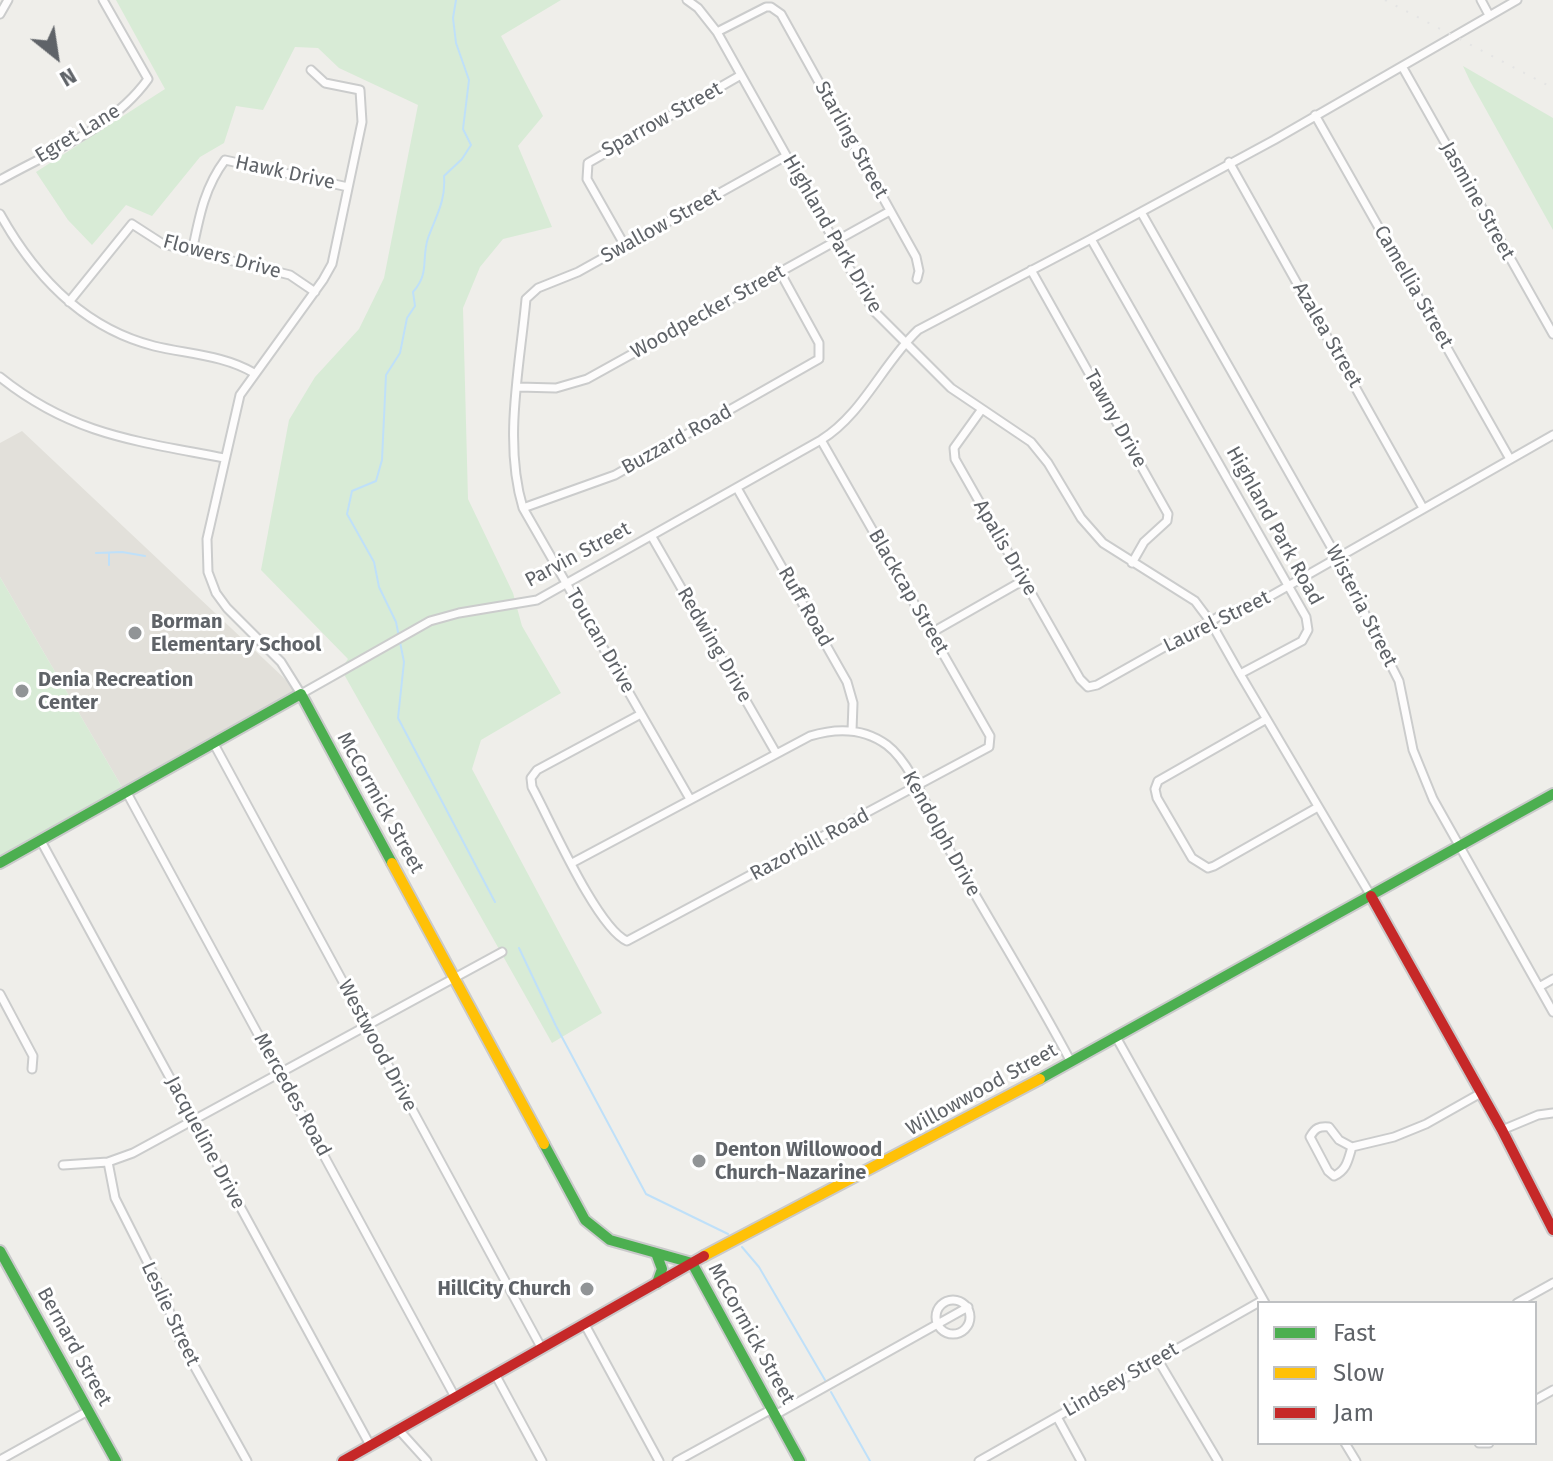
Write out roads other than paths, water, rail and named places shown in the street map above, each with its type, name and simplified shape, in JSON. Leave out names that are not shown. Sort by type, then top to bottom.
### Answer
[{"type":"street","points":[[0,14],[8,0]]},
{"type":"street","name":"Egret Lane","points":[[0,180],[110,119],[128,105],[148,79],[103,0]]},
{"type":"street","name":"Highland Park Drive","points":[[687,0],[717,32],[873,310],[951,388],[1031,442],[1092,532],[1116,553],[1184,593],[1203,609],[1240,674]]},
{"type":"street","points":[[1481,0],[1489,15]]},
{"type":"street","points":[[1091,239],[1403,68],[1517,0]]},
{"type":"street","name":"Starling Street","points":[[717,32],[759,9],[771,7],[781,14],[916,257],[917,279]]},
{"type":"street","name":"Jasmine Street","points":[[1403,68],[1553,334]]},
{"type":"street","name":"McCormick Street","points":[[311,70],[325,83],[360,90],[362,122],[332,264],[240,395],[207,539],[208,572],[221,600],[281,662],[301,694],[585,1220],[610,1240],[692,1263],[800,1461]]},
{"type":"street","name":"Sparrow Street","points":[[625,246],[587,179],[586,168],[592,160],[741,75]]},
{"type":"street","name":"Camellia Street","points":[[1315,115],[1510,459]]},
{"type":"street","name":"Swallow Street","points":[[533,291],[578,272],[786,156]]},
{"type":"street","name":"Hawk Drive","points":[[192,252],[204,196],[225,160],[348,187]]},
{"type":"street","name":"Azalea Street","points":[[1229,162],[1423,508]]},
{"type":"street","name":"Woodpecker Street","points":[[518,387],[556,388],[587,379],[890,211]]},
{"type":"street","name":"Wisteria Street","points":[[1141,212],[1336,557],[1399,681],[1413,750],[1433,799],[1553,1012]]},
{"type":"street","points":[[0,214],[36,270],[69,302],[100,323],[133,339],[228,361],[254,373]]},
{"type":"street","name":"Flowers Drive","points":[[69,302],[132,224],[154,240],[290,275],[315,292]]},
{"type":"street","name":"Parvin Street","points":[[0,863],[430,621],[537,600],[652,537],[821,440],[846,420],[905,343],[932,322],[1091,239]]},
{"type":"street","name":"Highland Park Road","points":[[1091,239],[1306,617],[1306,635],[1302,641],[1240,674]]},
{"type":"street","name":"Tawny Drive","points":[[1031,270],[1168,514],[1167,521],[1144,542],[1132,563]]},
{"type":"street","name":"Buzzard Road","points":[[523,508],[598,482],[632,466],[815,362],[821,355],[819,343],[780,272]]},
{"type":"street","name":"Toucan Drive","points":[[533,291],[526,299],[514,434],[523,508],[690,799]]},
{"type":"street","points":[[0,377],[59,416],[108,435],[224,458]]},
{"type":"street","name":"Apalis Drive","points":[[982,409],[956,444],[953,455],[1080,679],[1088,687]]},
{"type":"street","name":"Laurel Street","points":[[1088,687],[1097,685],[1210,621],[1261,601],[1553,435]]},
{"type":"street","name":"Blackcap Street","points":[[821,440],[990,736],[991,744]]},
{"type":"street","name":"Ruff Road","points":[[737,488],[847,682],[853,703],[852,731]]},
{"type":"street","name":"Redwing Drive","points":[[652,537],[776,753]]},
{"type":"street","points":[[931,633],[1024,580]]},
{"type":"street","points":[[1240,674],[1371,896],[1502,1130],[1553,1230]]},
{"type":"street","points":[[641,714],[537,770],[531,778],[532,787],[572,863],[776,753],[822,732],[852,731]]},
{"type":"street","points":[[1265,720],[1158,781],[1155,789],[1157,798],[1192,858],[1208,868],[1214,866],[1318,807]]},
{"type":"street","name":"Kendolph Drive","points":[[852,731],[876,738],[893,751],[1071,1062]]},
{"type":"street","name":"Westwood Drive","points":[[214,744],[541,1347]]},
{"type":"street","name":"Razorbill Road","points":[[572,863],[600,916],[619,937],[627,941],[985,751],[991,744]]},
{"type":"street","name":"Mercedes Road","points":[[127,793],[455,1397]]},
{"type":"street","name":"Willowwood Street","points":[[343,1461],[692,1263],[1071,1062],[1553,794]]},
{"type":"street","name":"Jacqueline Drive","points":[[41,841],[370,1445]]},
{"type":"street","points":[[63,1165],[108,1162],[133,1153],[502,952]]},
{"type":"street","points":[[1539,987],[1553,979]]},
{"type":"street","points":[[0,994],[33,1056],[32,1069]]},
{"type":"street","points":[[1116,1037],[1263,1301]]},
{"type":"street","points":[[1352,1147],[1343,1172],[1334,1176],[1328,1171],[1310,1137],[1320,1126],[1329,1127],[1339,1140],[1352,1147],[1394,1137],[1426,1124],[1481,1093]]},
{"type":"street","points":[[1502,1130],[1538,1115],[1553,1113]]},
{"type":"street","name":"Leslie Street","points":[[108,1162],[115,1198],[165,1297],[177,1335],[247,1461]]},
{"type":"street","name":"Bernard Street","points":[[0,1251],[116,1461]]},
{"type":"street","points":[[656,1253],[662,1269],[657,1283]]},
{"type":"street","points":[[1521,1301],[1553,1283]]},
{"type":"street","points":[[959,1300],[968,1307],[969,1324],[961,1332],[949,1334],[938,1326],[936,1311],[943,1302],[959,1300]]},
{"type":"street","name":"Lindsey Street","points":[[979,1461],[1257,1306]]},
{"type":"street","points":[[677,1461],[938,1326],[968,1307]]},
{"type":"street","points":[[584,1323],[659,1461]]},
{"type":"street","points":[[1158,1360],[1218,1461]]},
{"type":"street","points":[[495,1374],[542,1461]]},
{"type":"street","points":[[0,1460],[88,1411]]},
{"type":"street","points":[[1057,1417],[1081,1461]]},
{"type":"street","points":[[398,1429],[427,1461]]},
{"type":"waterway","points":[[456,0],[453,18],[456,43],[469,80],[463,129],[471,145],[462,159],[444,176],[442,201],[428,238],[422,279],[413,292],[415,306],[407,318],[400,353],[386,375],[382,460],[376,481],[352,491],[347,514],[374,562],[379,587],[396,622],[404,662],[398,718],[495,902]]},
{"type":"waterway","points":[[96,553],[122,552],[145,556]]},
{"type":"waterway","points":[[109,554],[109,565]]},
{"type":"waterway","points":[[519,948],[556,1026],[646,1194],[728,1234]]},
{"type":"waterway","points":[[742,1247],[759,1267],[825,1380]]},
{"type":"waterway","points":[[831,1392],[870,1461]]},
{"type":"railway","points":[[1385,0],[1553,88]]},
{"type":"place","name":"Borman Elementary School","points":[[135,633]]},
{"type":"place","name":"Denia Recreation Center","points":[[22,691]]},
{"type":"place","name":"Denton Willowood Church-Nazarine","points":[[699,1161]]},
{"type":"place","name":"HillCity Church","points":[[587,1289]]}]
